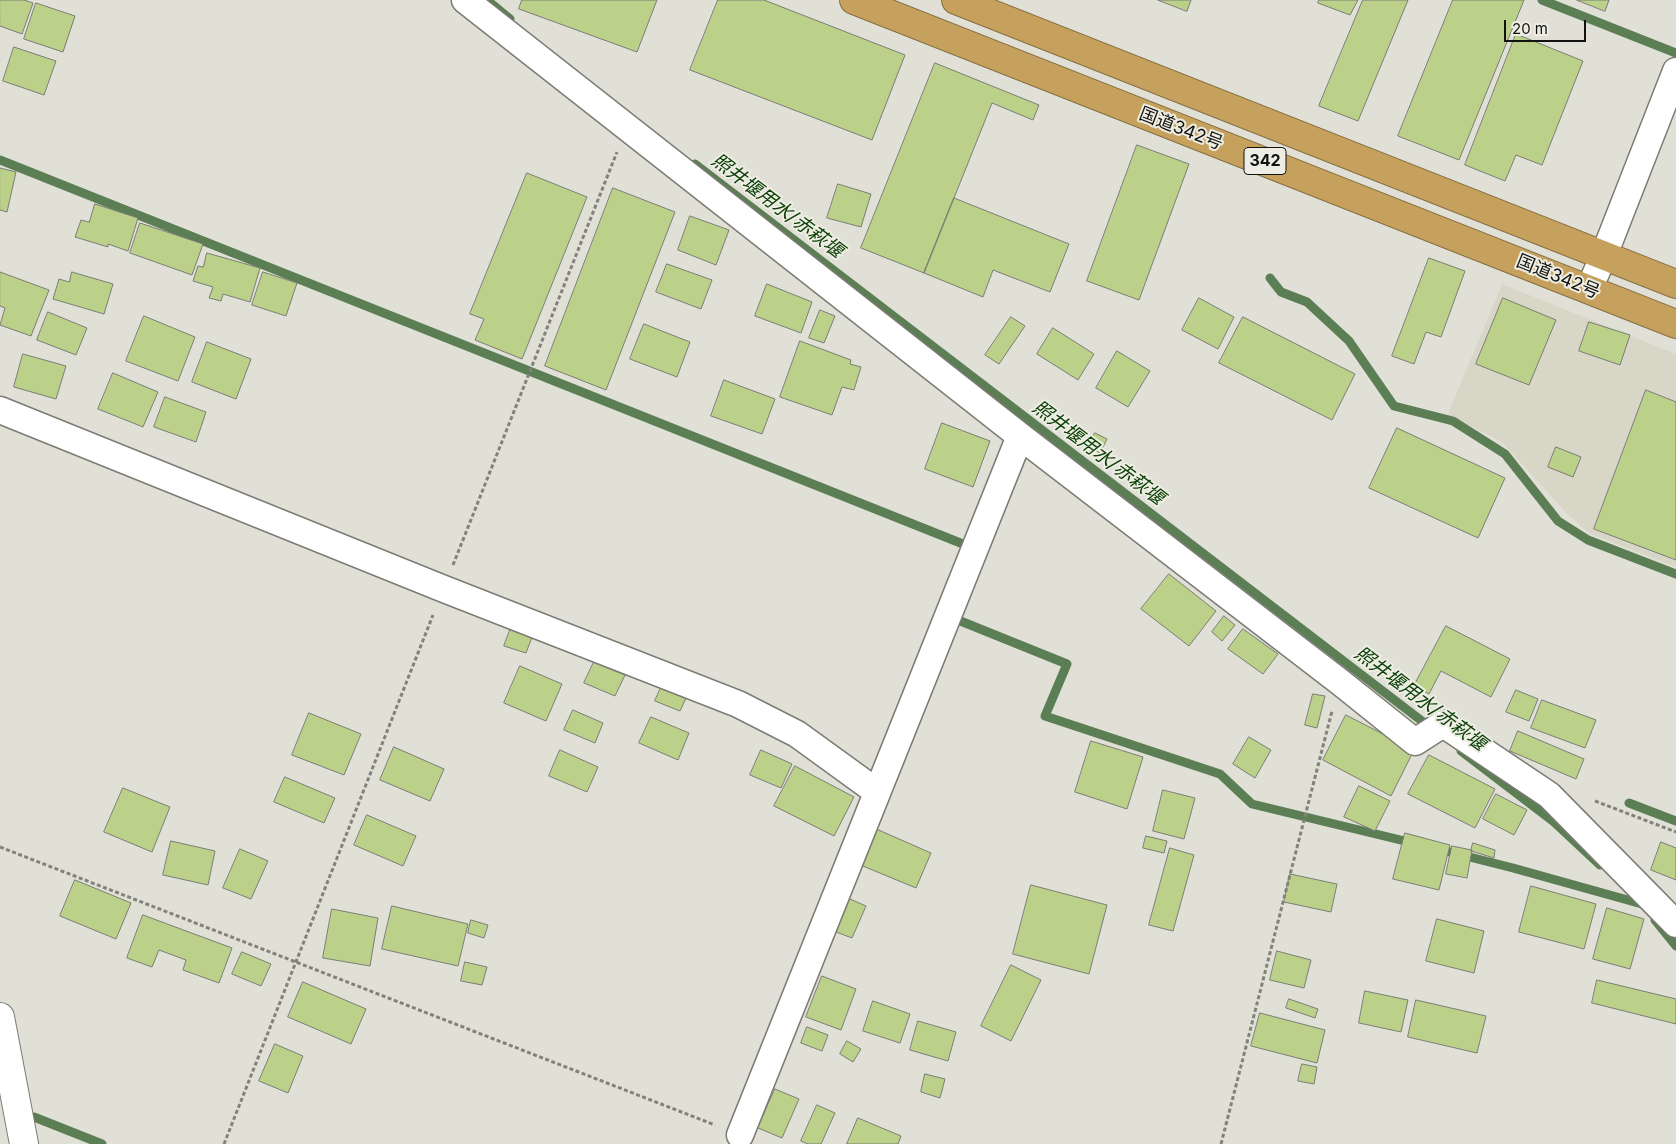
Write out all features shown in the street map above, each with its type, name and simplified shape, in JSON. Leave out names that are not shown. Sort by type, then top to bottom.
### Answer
[{"type":"highway","name":"国道342号","points":[[854,0],[1589,288],[1676,324]]},
{"type":"highway","name":"342","points":[[956,0],[1676,284]]},
{"type":"street","points":[[465,0],[1020,436],[1340,682],[1415,742],[1443,724],[1549,795],[1676,924]]},
{"type":"street","points":[[1589,288],[1604,255],[1676,71]]},
{"type":"street","points":[[0,410],[444,589],[738,704],[797,734],[877,792]]},
{"type":"street","points":[[740,1134],[1020,436]]},
{"type":"street","points":[[0,1017],[24,1144]]},
{"type":"path","points":[[224,1144],[627,127]]},
{"type":"path","points":[[1221,1144],[1340,682]]},
{"type":"path","points":[[1549,795],[1589,799],[1676,832]]},
{"type":"path","points":[[0,847],[740,1134]]},
{"type":"shaded area","points":[[1502,284],[1676,354],[1676,567],[1591,534],[1570,517],[1502,442],[1448,414]]},
{"type":"building","points":[[0,0],[24,0],[33,3],[22,34],[0,26]]},
{"type":"building","points":[[522,0],[657,0],[637,52],[519,9]]},
{"type":"building","points":[[718,0],[764,0],[905,55],[872,140],[690,70]]},
{"type":"building","points":[[1158,0],[1191,0],[1187,11]]},
{"type":"building","points":[[1319,0],[1358,0],[1350,15],[1318,3]]},
{"type":"building","points":[[1363,0],[1408,0],[1358,121],[1319,106]]},
{"type":"building","points":[[1453,0],[1524,0],[1459,160],[1398,136]]},
{"type":"building","points":[[1577,0],[1609,0],[1605,11]]},
{"type":"building","points":[[36,3],[75,16],[63,52],[24,39]]},
{"type":"building","points":[[1516,34],[1583,61],[1542,165],[1516,155],[1505,181],[1465,165]]},
{"type":"building","points":[[14,47],[56,61],[44,95],[3,81]]},
{"type":"building","points":[[935,63],[1039,105],[1033,120],[992,103],[924,273],[861,248]]},
{"type":"building","points":[[1137,145],[1189,164],[1139,300],[1087,281]]},
{"type":"building","points":[[0,168],[16,172],[7,212],[0,210]]},
{"type":"building","points":[[527,173],[587,197],[522,359],[475,340],[484,319],[470,314]]},
{"type":"building","points":[[838,184],[871,194],[861,227],[827,218]]},
{"type":"building","points":[[613,188],[675,212],[606,390],[545,366]]},
{"type":"building","points":[[954,198],[1069,244],[1050,292],[993,270],[983,297],[924,273]]},
{"type":"building","points":[[95,204],[138,218],[128,251],[108,244],[108,247],[75,237],[81,220],[89,222]]},
{"type":"building","points":[[690,216],[729,230],[716,265],[678,250]]},
{"type":"building","points":[[140,223],[203,244],[192,275],[130,253]]},
{"type":"building","points":[[207,253],[260,268],[250,302],[223,294],[221,301],[209,298],[213,287],[193,281],[198,266],[203,267]]},
{"type":"building","points":[[1429,258],[1465,271],[1441,337],[1426,332],[1414,364],[1392,356]]},
{"type":"building","points":[[667,264],[712,280],[701,309],[656,292]]},
{"type":"building","points":[[0,272],[49,290],[31,336],[0,325],[5,308],[0,306]]},
{"type":"building","points":[[72,272],[113,284],[104,314],[53,299],[59,279],[69,282]]},
{"type":"building","points":[[263,272],[297,283],[286,316],[252,305]]},
{"type":"building","points":[[767,284],[812,302],[801,333],[755,316]]},
{"type":"building","points":[[1199,298],[1234,317],[1218,349],[1182,330]]},
{"type":"building","points":[[1503,298],[1556,320],[1529,385],[1476,364]]},
{"type":"building","points":[[820,310],[835,316],[824,343],[809,338]]},
{"type":"building","points":[[48,312],[87,328],[76,355],[37,340]]},
{"type":"building","points":[[144,316],[195,337],[178,381],[126,361]]},
{"type":"building","points":[[1011,317],[1025,326],[999,364],[985,355]]},
{"type":"building","points":[[1243,317],[1355,374],[1332,420],[1219,363]]},
{"type":"building","points":[[1589,322],[1630,335],[1620,365],[1579,351]]},
{"type":"building","points":[[644,324],[690,342],[677,377],[630,359]]},
{"type":"building","points":[[1053,328],[1094,354],[1078,380],[1037,354]]},
{"type":"building","points":[[800,341],[851,360],[850,364],[861,367],[854,390],[842,387],[832,415],[780,397]]},
{"type":"building","points":[[207,342],[251,359],[236,399],[192,382]]},
{"type":"building","points":[[1117,351],[1150,371],[1128,407],[1096,388]]},
{"type":"building","points":[[23,354],[66,366],[56,399],[14,387]]},
{"type":"building","points":[[113,373],[158,392],[143,427],[98,409]]},
{"type":"building","points":[[724,380],[775,399],[762,434],[711,416]]},
{"type":"building","points":[[1646,390],[1676,402],[1676,560],[1594,529]]},
{"type":"building","points":[[165,397],[206,412],[196,442],[154,427]]},
{"type":"building","points":[[942,423],[990,441],[973,487],[925,469]]},
{"type":"building","points":[[1397,428],[1505,478],[1478,538],[1369,488]]},
{"type":"building","points":[[1095,433],[1107,439],[1100,453],[1087,447]]},
{"type":"building","points":[[1556,447],[1581,457],[1573,477],[1548,467]]},
{"type":"building","points":[[1169,574],[1216,611],[1189,646],[1141,609]]},
{"type":"building","points":[[1224,616],[1235,625],[1222,641],[1212,632]]},
{"type":"building","points":[[512,625],[534,632],[526,653],[504,646]]},
{"type":"building","points":[[1446,626],[1510,659],[1491,697],[1441,671],[1429,694],[1414,686]]},
{"type":"building","points":[[1243,629],[1278,654],[1263,674],[1228,649]]},
{"type":"building","points":[[594,662],[625,675],[615,696],[584,683]]},
{"type":"building","points":[[520,666],[562,684],[546,721],[504,703]]},
{"type":"building","points":[[662,685],[687,696],[680,711],[655,701]]},
{"type":"building","points":[[1516,690],[1538,699],[1529,721],[1506,712]]},
{"type":"building","points":[[1313,694],[1325,696],[1317,728],[1305,725]]},
{"type":"building","points":[[1542,700],[1596,720],[1585,748],[1531,728]]},
{"type":"building","points":[[573,710],[603,723],[595,743],[564,730]]},
{"type":"building","points":[[309,713],[361,734],[344,775],[292,755]]},
{"type":"building","points":[[1346,715],[1414,750],[1391,796],[1323,760]]},
{"type":"building","points":[[651,717],[689,733],[678,760],[639,743]]},
{"type":"building","points":[[1518,731],[1584,759],[1576,779],[1510,751]]},
{"type":"building","points":[[1249,737],[1271,750],[1255,778],[1233,764]]},
{"type":"building","points":[[1091,741],[1143,757],[1127,809],[1075,792]]},
{"type":"building","points":[[394,747],[444,769],[430,801],[380,780]]},
{"type":"building","points":[[560,750],[598,767],[587,792],[549,776]]},
{"type":"building","points":[[761,750],[792,764],[781,788],[750,775]]},
{"type":"building","points":[[1429,755],[1495,789],[1475,828],[1408,794]]},
{"type":"building","points":[[795,766],[854,797],[834,836],[774,806]]},
{"type":"building","points":[[285,777],[335,798],[324,823],[274,802]]},
{"type":"building","points":[[1359,786],[1390,801],[1375,831],[1344,817]]},
{"type":"building","points":[[123,788],[170,807],[152,852],[104,832]]},
{"type":"building","points":[[1163,790],[1195,798],[1184,839],[1153,831]]},
{"type":"building","points":[[1496,794],[1527,810],[1514,835],[1483,819]]},
{"type":"building","points":[[367,815],[416,836],[403,866],[354,845]]},
{"type":"building","points":[[874,828],[931,853],[916,888],[858,864]]},
{"type":"building","points":[[1405,833],[1450,845],[1439,890],[1393,879]]},
{"type":"building","points":[[1146,836],[1167,841],[1164,853],[1143,848]]},
{"type":"building","points":[[171,841],[215,851],[208,885],[163,875]]},
{"type":"building","points":[[1661,842],[1676,848],[1676,880],[1651,870]]},
{"type":"building","points":[[1473,843],[1495,850],[1494,858],[1471,851]]},
{"type":"building","points":[[1452,846],[1472,850],[1467,878],[1446,874]]},
{"type":"building","points":[[1170,848],[1194,855],[1173,931],[1149,925]]},
{"type":"building","points":[[240,849],[268,861],[251,899],[223,888]]},
{"type":"building","points":[[1290,874],[1337,884],[1331,912],[1284,902]]},
{"type":"building","points":[[75,880],[131,903],[116,939],[60,916]]},
{"type":"building","points":[[1031,885],[1107,905],[1089,974],[1013,954]]},
{"type":"building","points":[[1531,886],[1596,904],[1584,949],[1519,932]]},
{"type":"building","points":[[850,899],[866,906],[852,938],[836,932]]},
{"type":"building","points":[[392,906],[468,924],[458,966],[382,949]]},
{"type":"building","points":[[1607,908],[1644,919],[1630,969],[1593,959]]},
{"type":"building","points":[[332,909],[378,918],[370,966],[323,958]]},
{"type":"building","points":[[143,915],[232,948],[219,983],[183,970],[186,960],[159,950],[152,967],[127,958]]},
{"type":"building","points":[[1437,919],[1484,931],[1474,973],[1426,961]]},
{"type":"building","points":[[471,920],[488,925],[484,938],[468,933]]},
{"type":"building","points":[[1277,951],[1311,960],[1304,988],[1270,980]]},
{"type":"building","points":[[242,952],[271,964],[261,986],[232,974]]},
{"type":"building","points":[[465,962],[487,967],[482,985],[461,981]]},
{"type":"building","points":[[1011,965],[1041,980],[1011,1041],[981,1026]]},
{"type":"building","points":[[822,976],[856,989],[841,1030],[806,1017]]},
{"type":"building","points":[[1597,980],[1676,999],[1676,1024],[1592,1003]]},
{"type":"building","points":[[303,982],[366,1009],[351,1044],[288,1017]]},
{"type":"building","points":[[1365,991],[1408,1000],[1401,1032],[1359,1023]]},
{"type":"building","points":[[1289,999],[1318,1009],[1315,1018],[1286,1008]]},
{"type":"building","points":[[1416,1000],[1486,1016],[1477,1053],[1408,1037]]},
{"type":"building","points":[[873,1001],[910,1014],[900,1043],[863,1031]]},
{"type":"building","points":[[1260,1013],[1325,1030],[1317,1063],[1251,1046]]},
{"type":"building","points":[[918,1021],[956,1032],[948,1061],[910,1050]]},
{"type":"building","points":[[807,1027],[828,1035],[822,1051],[801,1043]]},
{"type":"building","points":[[847,1041],[861,1049],[853,1062],[840,1054]]},
{"type":"building","points":[[275,1044],[303,1056],[288,1093],[259,1081]]},
{"type":"building","points":[[1302,1064],[1317,1067],[1314,1084],[1298,1081]]},
{"type":"building","points":[[925,1074],[945,1079],[940,1098],[921,1092]]},
{"type":"building","points":[[775,1089],[799,1099],[782,1138],[758,1128]]},
{"type":"building","points":[[817,1105],[835,1113],[821,1144],[808,1144],[801,1141]]},
{"type":"building","points":[[858,1118],[901,1136],[898,1144],[847,1144]]},
{"type":"waterway","name":"照井堰用水/赤萩堰","points":[[487,0],[510,19]]},
{"type":"waterway","points":[[1542,0],[1676,53]]},
{"type":"waterway","points":[[0,160],[973,548]]},
{"type":"waterway","name":"照井堰用水/赤萩堰","points":[[695,164],[1431,728]]},
{"type":"waterway","points":[[1270,278],[1281,292],[1307,302],[1349,341],[1394,406],[1453,421],[1505,454],[1558,521],[1588,540],[1676,574]]},
{"type":"waterway","points":[[954,615],[953,618],[1067,664],[1045,716],[1220,774],[1252,804],[1413,843]]},
{"type":"waterway","name":"照井堰用水/赤萩堰","points":[[1461,751],[1554,822],[1600,865]]},
{"type":"waterway","points":[[1629,803],[1676,821]]},
{"type":"waterway","points":[[1438,849],[1642,904]]},
{"type":"waterway","name":"照井堰用水/赤萩堰","points":[[1655,920],[1676,946]]},
{"type":"waterway","points":[[34,1117],[102,1144]]}]
